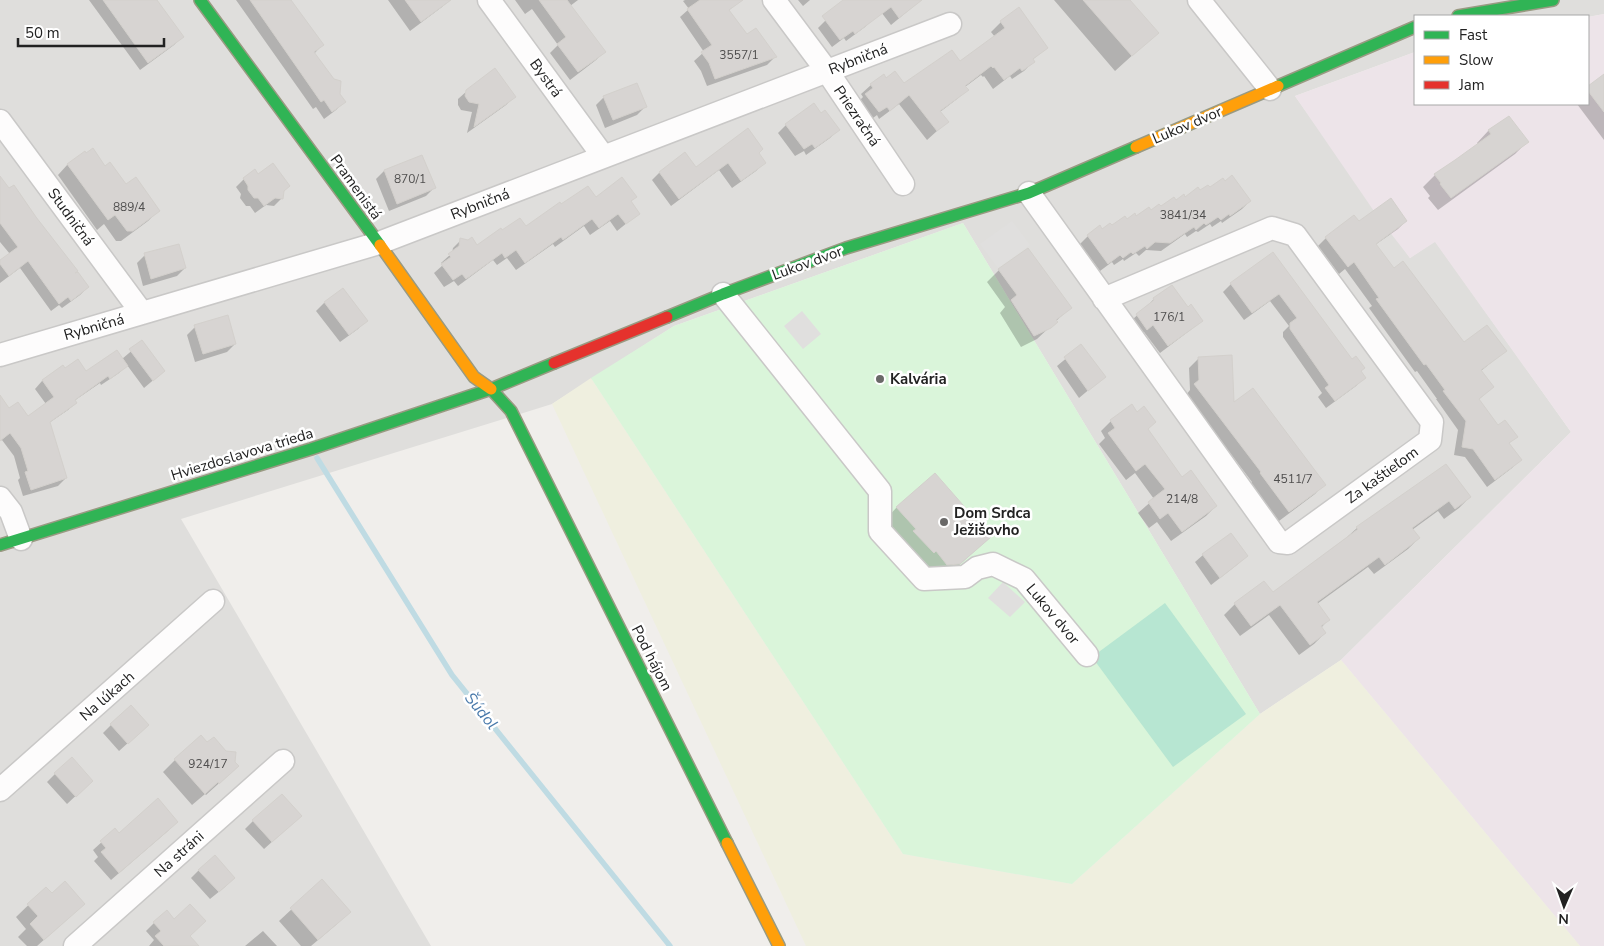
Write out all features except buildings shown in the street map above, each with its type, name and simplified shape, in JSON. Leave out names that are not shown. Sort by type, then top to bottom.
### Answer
[{"type":"street","name":"Pramenistá","points":[[200,0],[474,377],[491,389]]},
{"type":"street","name":"Bystrá","points":[[489,0],[603,156]]},
{"type":"street","name":"Priezračná","points":[[774,0],[827,71],[903,184]]},
{"type":"street","points":[[1199,0],[1270,90]]},
{"type":"street","points":[[1464,15],[1553,0]]},
{"type":"street","name":"Rybničná","points":[[0,355],[379,244],[603,156],[950,24]]},
{"type":"street","name":"Lukov dvor","points":[[1087,655],[1024,579],[993,564],[977,568],[965,577],[924,579],[880,531],[880,491],[723,294],[846,248],[1029,193],[1414,27]]},
{"type":"street","name":"Studničná","points":[[0,120],[142,313]]},
{"type":"street","name":"Za kaštieľom","points":[[1029,193],[1104,299],[1279,542],[1288,543],[1430,440],[1432,422],[1295,235],[1272,228],[1104,299]]},
{"type":"street","name":"Hviezdoslavova trieda","points":[[10,542],[311,449],[491,389],[723,294]]},
{"type":"street","name":"Pod hájom","points":[[491,389],[511,411],[779,946]]},
{"type":"street","points":[[0,498],[11,512],[10,542]]},
{"type":"street","name":"Na lúkach","points":[[0,790],[213,601]]},
{"type":"street","name":"Na stráni","points":[[75,946],[283,761]]},
{"type":"shaded area","points":[[0,0],[1604,0],[1604,14],[1589,17],[1589,15],[1414,15],[1414,52],[1295,96],[1410,258],[1435,241],[1571,432],[1341,660],[1260,714],[963,223],[674,326],[552,404],[181,519],[431,946],[0,946]]},
{"type":"shaded area","points":[[1604,14],[1604,946],[1580,946],[1341,660],[1571,432],[1435,242],[1410,258],[1378,217],[1295,96],[1414,52],[1414,105],[1589,105],[1589,17]]},
{"type":"shaded area","points":[[1012,221],[1030,245],[998,268],[980,244]]},
{"type":"shaded area","points":[[802,311],[821,334],[803,349],[784,326]]},
{"type":"shaded area","points":[[1003,582],[1025,602],[1010,617],[988,598]]},
{"type":"green space","points":[[963,223],[1260,714],[1072,884],[903,854],[591,378],[674,326]]},
{"type":"green space","points":[[591,378],[903,854],[1072,884],[1260,714],[1341,660],[1580,946],[806,946],[552,404]]},
{"type":"green space","points":[[1165,603],[1246,714],[1173,767],[1092,657]]},
{"type":"waterway","name":"Šúdol","points":[[317,458],[452,675],[670,946]]},
{"type":"traffic: fast","points":[[200,0],[380,245]]},
{"type":"traffic: fast","points":[[1464,15],[1553,0]]},
{"type":"traffic: fast","points":[[1278,86],[1414,27]]},
{"type":"traffic: fast","points":[[667,317],[846,248],[1029,193],[1136,147]]},
{"type":"traffic: fast","points":[[0,545],[311,449],[491,389],[554,363]]},
{"type":"traffic: fast","points":[[491,389],[511,411],[727,843]]},
{"type":"traffic: slow","points":[[1136,147],[1278,86]]},
{"type":"traffic: slow","points":[[380,245],[474,377],[491,389]]},
{"type":"traffic: slow","points":[[727,843],[779,946]]},
{"type":"traffic: jam","points":[[554,363],[667,317]]},
{"type":"place","name":"Kalvária","points":[[880,379]]},
{"type":"place","name":"Dom Srdca Ježišovho","points":[[944,522]]}]
